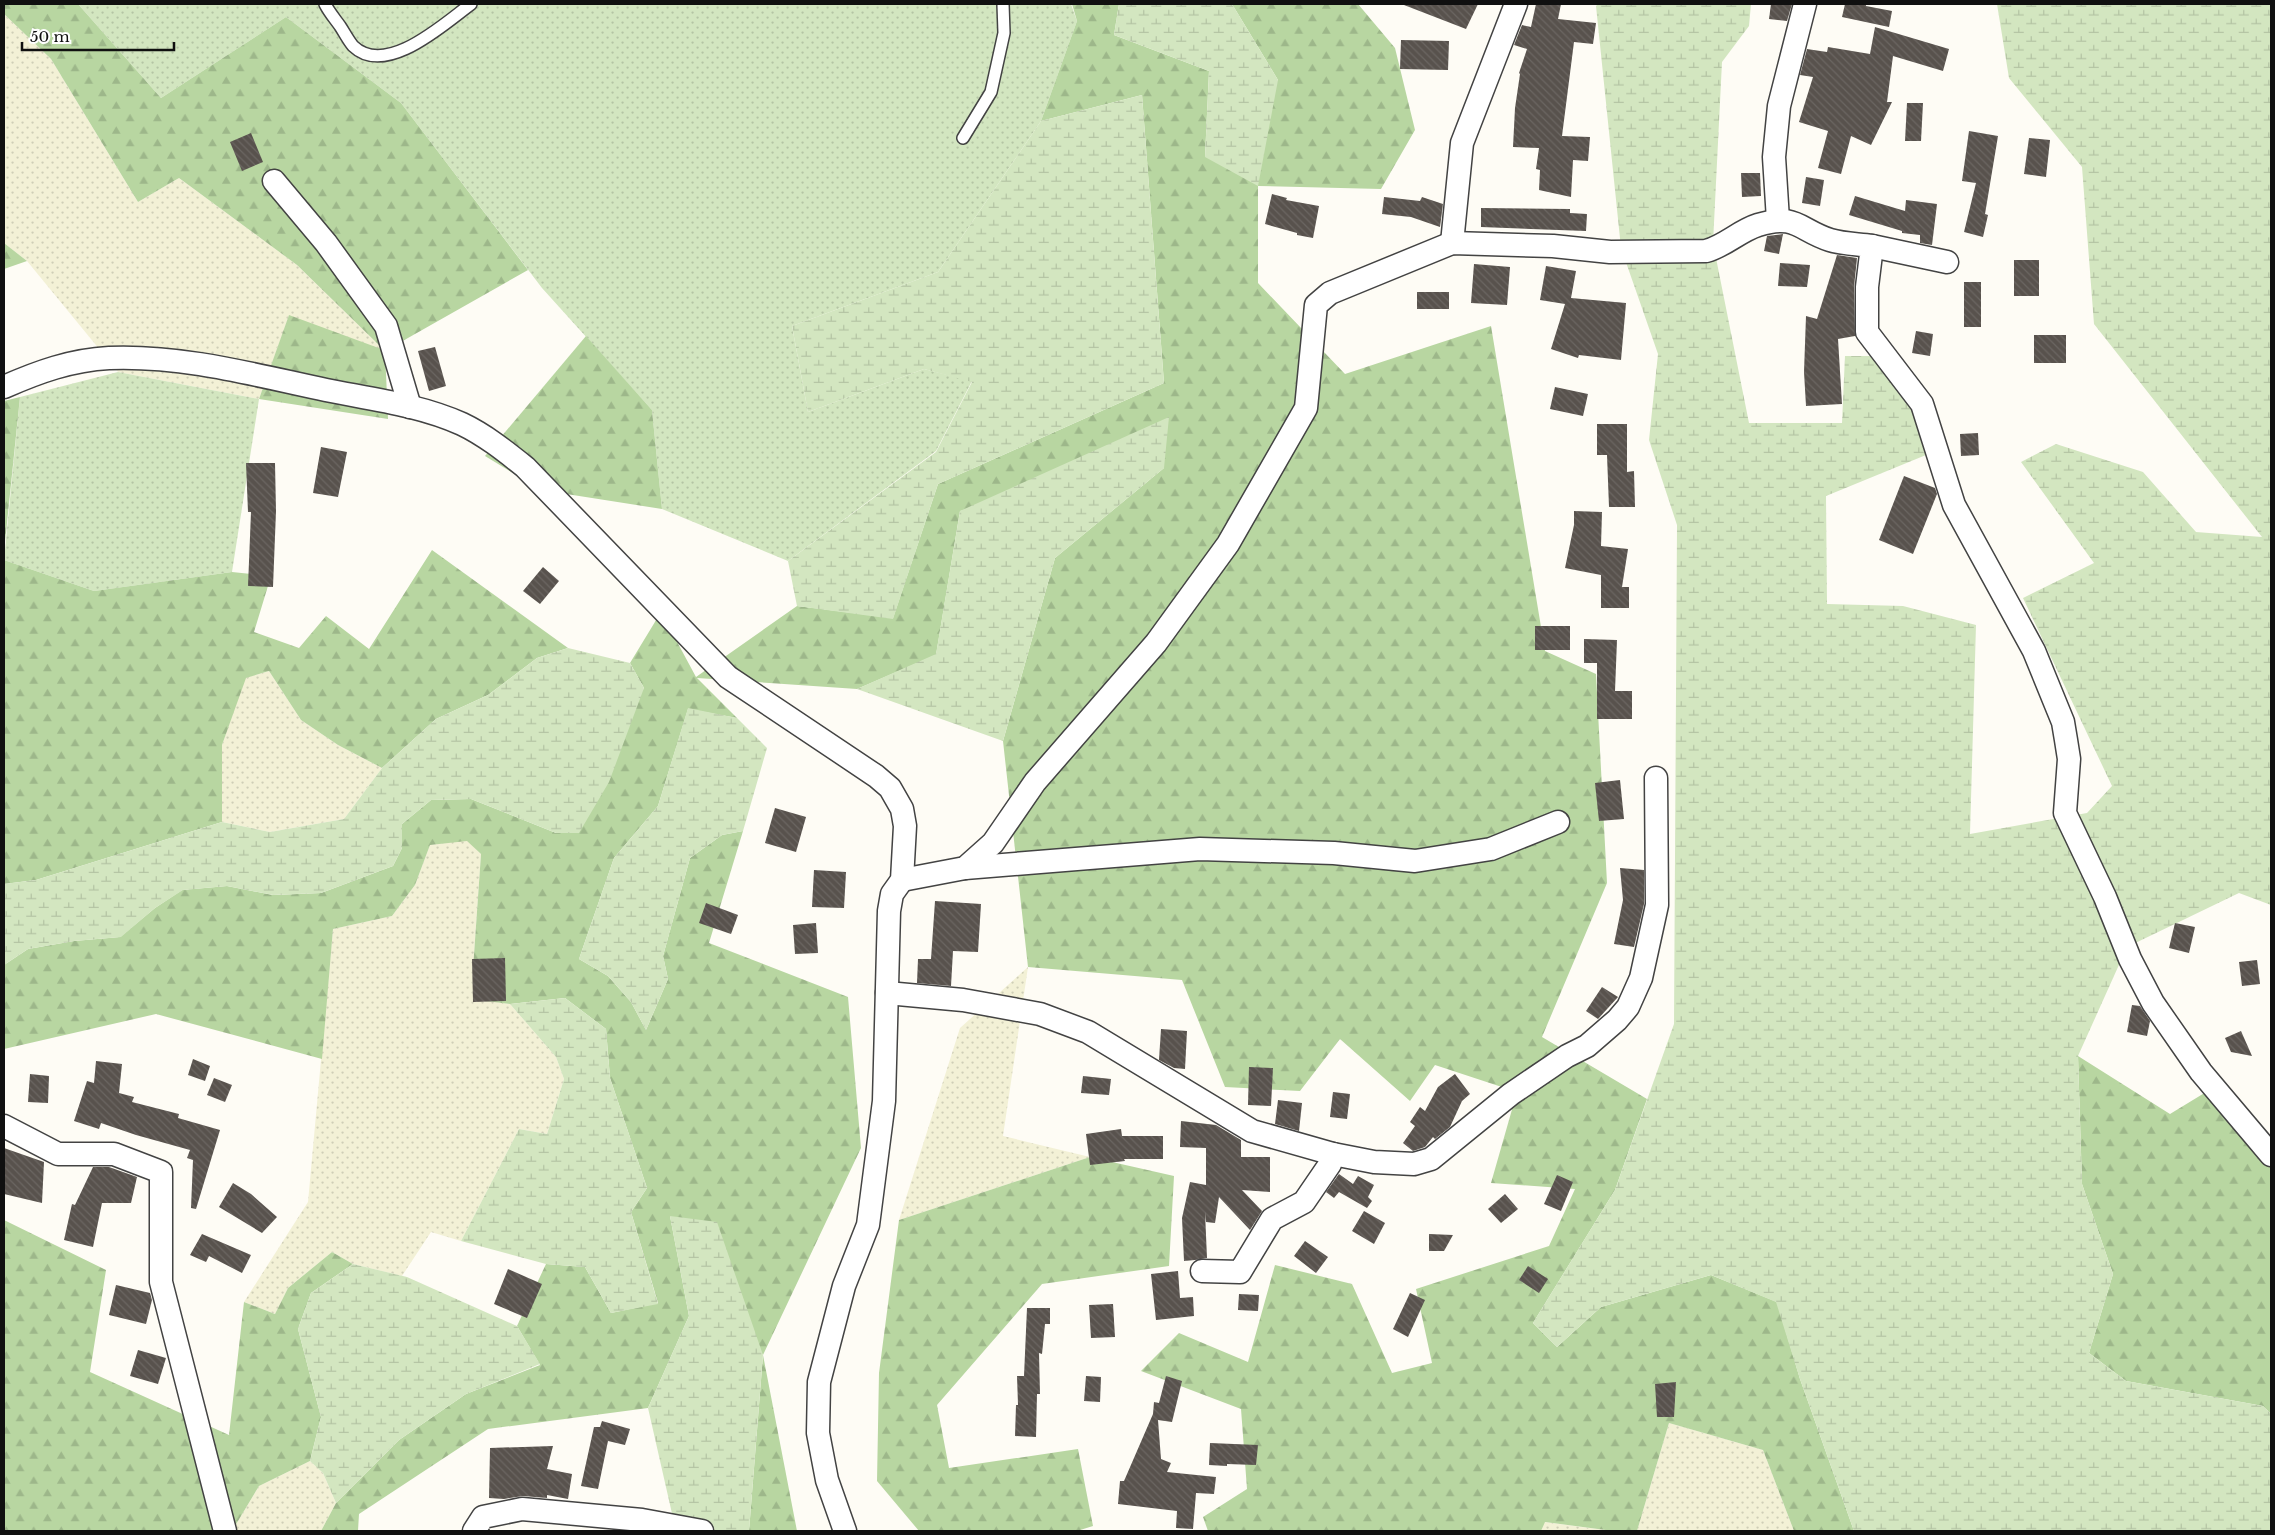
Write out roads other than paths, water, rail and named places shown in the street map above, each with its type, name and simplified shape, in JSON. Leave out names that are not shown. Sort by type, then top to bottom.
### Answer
[{"type":"street","points":[[1452,243],[1462,143],[1516,4]]},
{"type":"street","points":[[1778,220],[1774,157],[1779,106],[1805,4]]},
{"type":"street","points":[[274,181],[326,243],[386,326],[410,407]]},
{"type":"street","points":[[965,868],[993,844],[1035,782],[1156,643],[1228,544],[1306,408],[1316,305],[1330,292],[1452,243],[1552,246],[1610,252],[1706,251],[1715,249],[1756,225],[1778,220],[1796,222],[1830,240],[1872,246],[1947,262]]},
{"type":"street","points":[[1872,246],[1867,288],[1867,332],[1922,404],[1954,505],[2034,650],[2063,722],[2069,759],[2065,813],[2105,897],[2130,959],[2153,1003],[2201,1072],[2271,1155]]},
{"type":"street","points":[[4,387],[42,370],[80,360],[147,358],[195,363],[410,407],[461,424],[497,444],[525,467],[728,677],[876,776],[890,788],[902,809],[905,826],[902,880],[892,894],[889,911],[884,1101],[868,1225],[844,1286],[819,1382],[818,1433],[827,1480],[845,1531]]},
{"type":"street","points":[[886,993],[963,1000],[1040,1014],[1088,1032],[1252,1131],[1333,1154],[1374,1162],[1414,1164],[1431,1159],[1511,1094],[1567,1056],[1587,1046],[1617,1020],[1628,1007],[1642,978],[1657,905],[1656,778]]},
{"type":"street","points":[[902,880],[965,868],[1200,849],[1334,853],[1416,861],[1491,849],[1558,822]]},
{"type":"street","points":[[4,1126],[58,1154],[114,1154],[161,1172],[161,1282],[225,1531]]},
{"type":"street","points":[[1202,1270],[1240,1272],[1272,1219],[1304,1202],[1330,1164],[1333,1154]]},
{"type":"street","points":[[474,1531],[483,1517],[522,1509],[642,1520],[702,1531]]},
{"type":"lane","points":[[325,4],[354,46],[369,54],[384,56],[403,50],[421,41],[471,4]]},
{"type":"lane","points":[[963,138],[991,92],[1004,32],[1003,4]]}]
